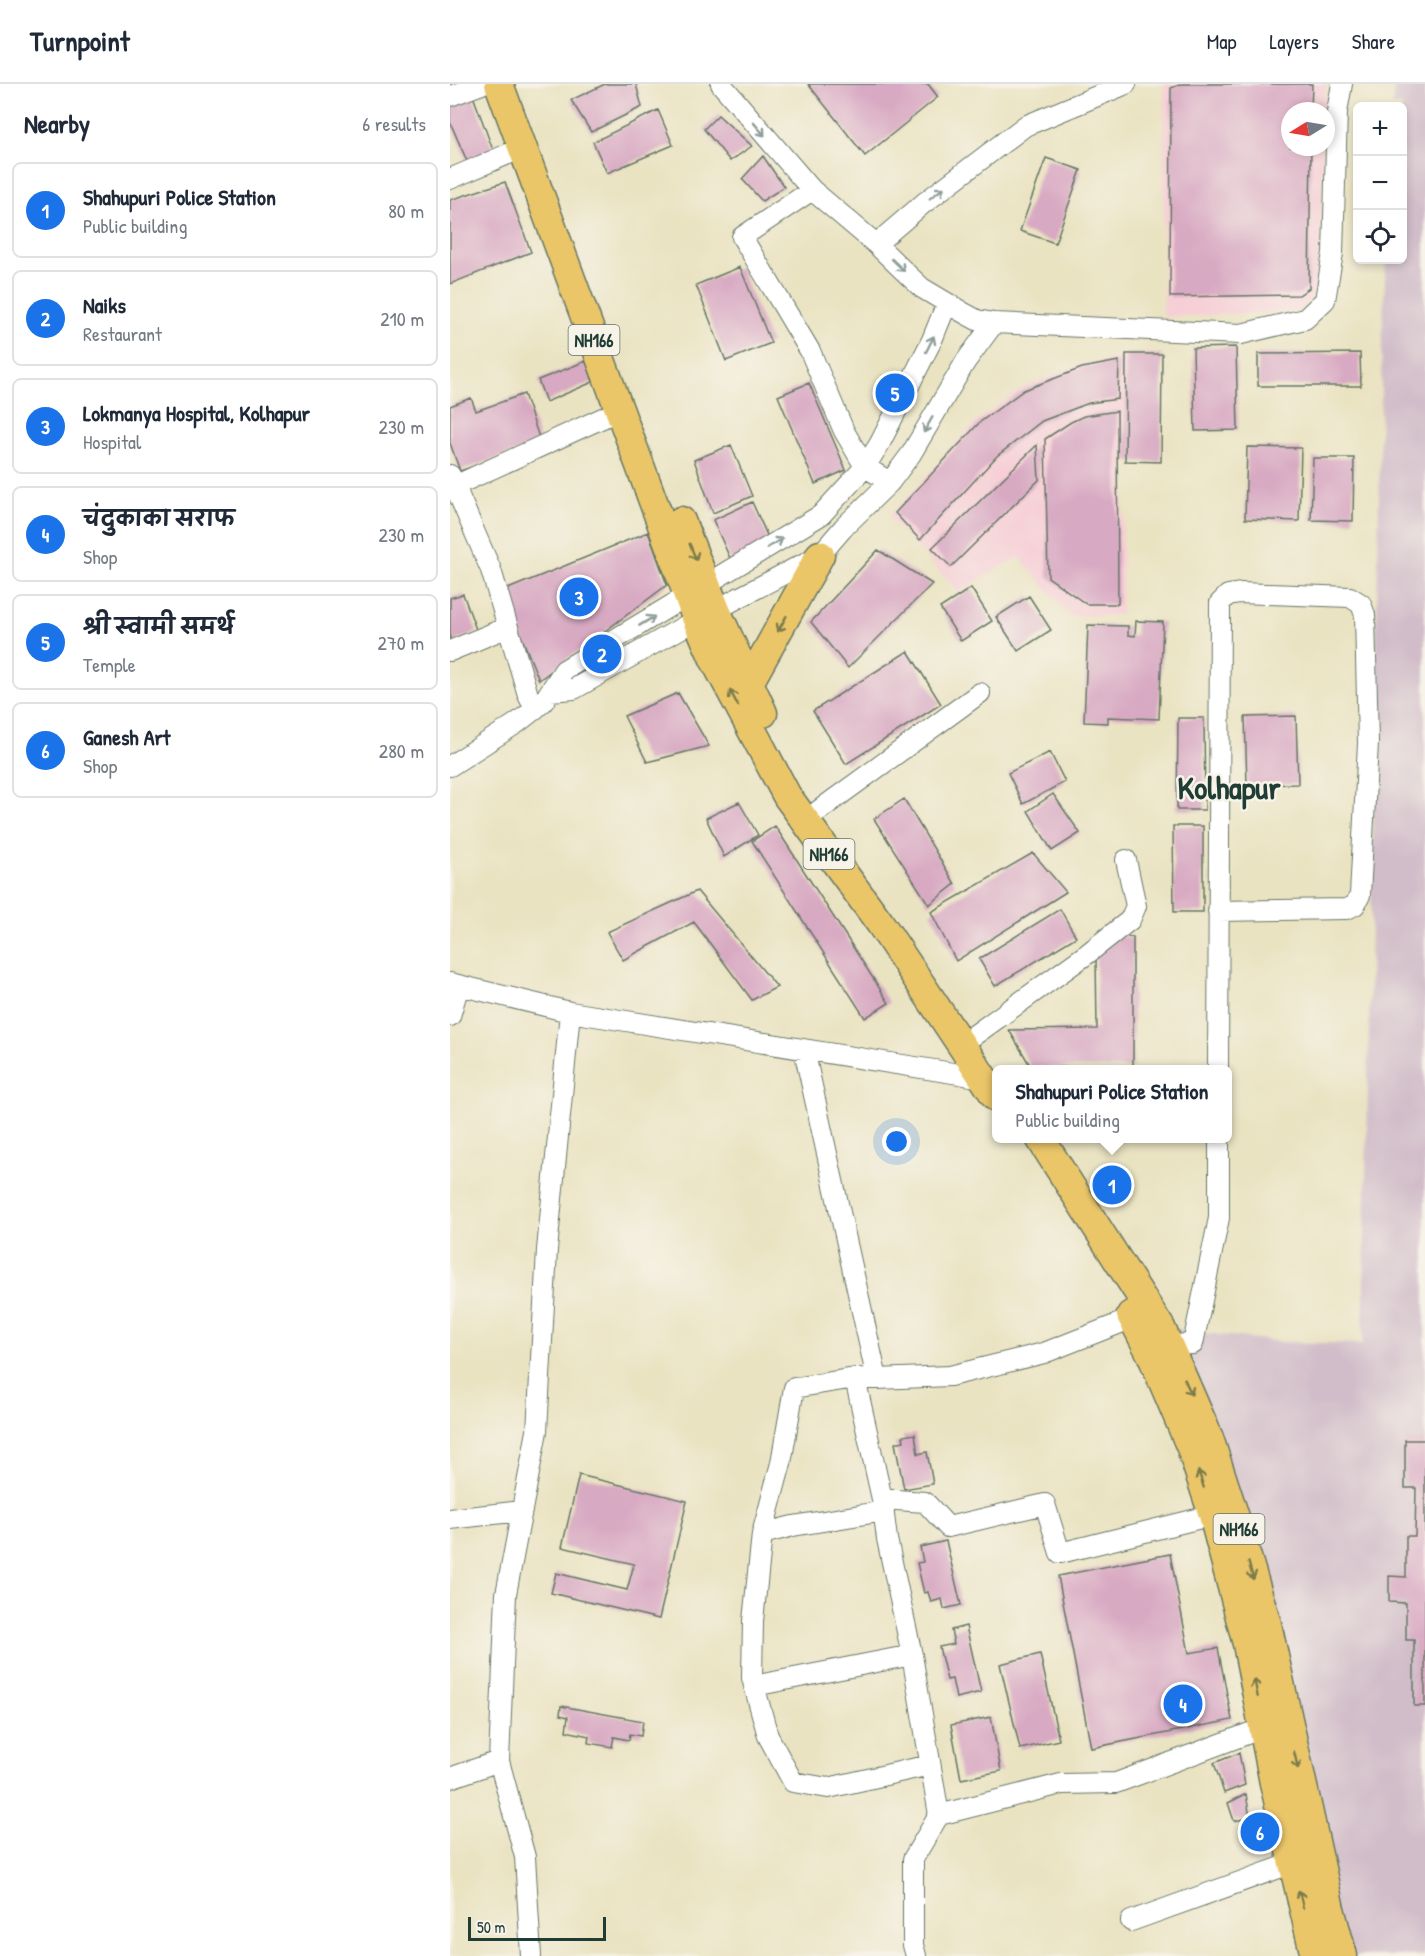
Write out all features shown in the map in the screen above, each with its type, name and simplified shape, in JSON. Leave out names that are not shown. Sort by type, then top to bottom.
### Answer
[{"type":"highway","name":"NH166","points":[[499,84],[620,410],[702,602],[749,683],[798,786],[818,811],[973,1036],[992,1082]]},
{"type":"highway","name":"NH166","points":[[518,84],[653,453],[702,602],[714,659],[787,796],[880,923],[928,997],[992,1082]]},
{"type":"highway","points":[[749,683],[820,555]]},
{"type":"highway","name":"NH166","points":[[1026,1143],[1073,1216],[1132,1318],[1160,1349],[1209,1438],[1267,1624],[1306,1858],[1315,1956]]},
{"type":"highway","name":"NH166","points":[[1043,1143],[1161,1328],[1160,1349],[1213,1515],[1247,1644],[1263,1728],[1306,1858],[1343,1956]]},
{"type":"street","points":[[450,96],[482,84]]},
{"type":"street","points":[[722,84],[812,190],[876,244],[922,288],[977,320],[994,323],[1241,334],[1305,319],[1325,300],[1333,253],[1337,112],[1342,84]]},
{"type":"street","points":[[876,244],[924,203],[1025,126],[1126,84]]},
{"type":"street","points":[[450,179],[522,148]]},
{"type":"street","points":[[812,190],[742,237],[810,351],[844,431],[865,467],[890,482]]},
{"type":"street","points":[[702,602],[821,516],[865,467],[880,443],[932,340],[947,303]]},
{"type":"street","points":[[450,766],[535,709],[543,702],[564,670],[702,602],[820,555],[890,482],[911,454],[966,362],[994,323]]},
{"type":"street","points":[[535,709],[528,694],[491,570],[452,483],[620,410]]},
{"type":"street","points":[[1218,911],[1347,909],[1355,905],[1360,895],[1368,743],[1365,615],[1361,604],[1350,597],[1240,593],[1228,595],[1220,603],[1218,911],[1218,1065]]},
{"type":"street","points":[[450,651],[508,627]]},
{"type":"street","points":[[818,811],[980,693]]},
{"type":"street","points":[[973,1036],[1130,920],[1137,906],[1126,860]]},
{"type":"street","points":[[450,1016],[454,984],[570,1012],[992,1082]]},
{"type":"street","points":[[531,1956],[525,1857],[499,1761],[506,1594],[537,1431],[547,1250],[570,1012]]},
{"type":"street","points":[[804,1050],[878,1379]]},
{"type":"street","points":[[1160,1349],[1193,1344],[1219,1218],[1219,1143]]},
{"type":"street","points":[[930,1765],[828,1788],[793,1782],[768,1736],[752,1678],[753,1621],[762,1534],[782,1463],[794,1388],[855,1378],[950,1376],[1044,1353],[1132,1318]]},
{"type":"street","points":[[855,1378],[883,1505],[887,1539],[912,1655],[939,1815],[913,1859],[913,1945],[916,1956]]},
{"type":"street","points":[[762,1534],[883,1505],[925,1502],[948,1527],[1045,1504],[1060,1553],[1213,1515]]},
{"type":"street","points":[[450,1519],[522,1511]]},
{"type":"street","points":[[754,1686],[912,1655]]},
{"type":"street","points":[[939,1815],[1061,1784],[1116,1783],[1263,1728]]},
{"type":"street","points":[[450,1778],[499,1761]]},
{"type":"street","points":[[1131,1921],[1306,1858]]},
{"type":"shaded area","points":[[1326,84],[1325,102],[1281,102],[1281,156],[1324,156],[1320,283],[1312,299],[1299,311],[1163,317],[1164,85]]},
{"type":"shaded area","points":[[1394,84],[1425,84],[1425,1956],[1344,1956],[1161,1328],[1283,1342],[1363,1344],[1382,341],[1386,264],[1407,264],[1407,102],[1393,102]]},
{"type":"shaded area","points":[[1127,357],[1121,615],[1070,616],[1019,557],[958,592],[889,517],[978,420],[1024,387],[1081,364]]},
{"type":"building","points":[[605,84],[636,84],[642,107],[591,132],[571,100]]},
{"type":"building","points":[[808,84],[928,84],[938,97],[865,156]]},
{"type":"building","points":[[1182,84],[1312,84],[1311,102],[1281,102],[1281,156],[1311,156],[1309,288],[1299,295],[1170,297],[1171,88]]},
{"type":"building","points":[[472,93],[493,150],[467,161],[450,122],[450,102]]},
{"type":"building","points":[[658,110],[673,145],[607,173],[593,142]]},
{"type":"building","points":[[718,115],[752,146],[730,161],[704,129]]},
{"type":"building","points":[[763,156],[784,187],[762,201],[742,179]]},
{"type":"building","points":[[1046,158],[1081,170],[1055,243],[1020,231]]},
{"type":"building","points":[[505,182],[531,252],[450,284],[450,200]]},
{"type":"building","points":[[740,267],[771,343],[726,361],[696,285]]},
{"type":"building","points":[[1236,347],[1238,430],[1195,431],[1193,348]]},
{"type":"building","points":[[1360,353],[1361,386],[1258,386],[1258,354]]},
{"type":"building","points":[[1126,354],[1162,354],[1161,462],[1125,461]]},
{"type":"building","points":[[586,361],[593,382],[546,402],[538,380]]},
{"type":"building","points":[[1119,361],[1118,399],[1089,403],[1042,421],[997,456],[920,540],[895,513],[980,422],[1024,390],[1082,368]]},
{"type":"building","points":[[809,383],[846,470],[815,484],[778,396]]},
{"type":"building","points":[[524,394],[541,443],[460,471],[450,443],[450,406],[471,398],[476,411]]},
{"type":"building","points":[[1117,411],[1118,604],[1086,604],[1048,577],[1045,439],[1084,416]]},
{"type":"building","points":[[731,445],[752,496],[713,513],[694,460]]},
{"type":"building","points":[[1037,445],[1039,480],[951,567],[932,548]]},
{"type":"building","points":[[1247,447],[1301,448],[1299,521],[1245,519]]},
{"type":"building","points":[[1313,458],[1354,458],[1353,521],[1311,520]]},
{"type":"building","points":[[752,502],[771,544],[733,565],[713,520]]},
{"type":"building","points":[[648,532],[667,585],[539,680],[503,591]]},
{"type":"building","points":[[878,550],[932,584],[848,668],[811,622]]},
{"type":"building","points":[[971,588],[992,621],[961,641],[940,608]]},
{"type":"building","points":[[463,594],[477,632],[450,643],[450,598]]},
{"type":"building","points":[[1029,596],[1051,630],[1018,651],[996,617]]},
{"type":"building","points":[[1136,621],[1163,622],[1159,719],[1108,717],[1108,723],[1084,722],[1088,625],[1128,626],[1128,635],[1135,636]]},
{"type":"building","points":[[908,651],[941,704],[846,764],[813,711]]},
{"type":"building","points":[[678,693],[709,746],[647,762],[624,716]]},
{"type":"building","points":[[1296,716],[1298,784],[1247,785],[1245,717]]},
{"type":"building","points":[[1178,718],[1204,718],[1205,810],[1177,810]]},
{"type":"building","points":[[1050,752],[1065,782],[1023,804],[1008,773]]},
{"type":"building","points":[[1053,794],[1080,833],[1052,851],[1028,811]]},
{"type":"building","points":[[904,799],[955,884],[929,905],[874,819]]},
{"type":"building","points":[[739,802],[758,835],[724,857],[706,818]]},
{"type":"building","points":[[775,826],[889,1003],[865,1018],[752,841]]},
{"type":"building","points":[[1173,826],[1203,826],[1203,912],[1174,912]]},
{"type":"building","points":[[1033,853],[1066,892],[956,961],[931,912]]},
{"type":"building","points":[[697,891],[777,987],[752,1000],[694,922],[623,960],[607,932]]},
{"type":"building","points":[[1060,909],[1076,937],[995,986],[979,959]]},
{"type":"building","points":[[1115,936],[1133,937],[1133,1065],[1030,1065],[1009,1030],[1097,1029],[1096,957]]},
{"type":"building","points":[[915,1434],[918,1454],[927,1452],[933,1484],[904,1489],[895,1443],[904,1441],[903,1436]]},
{"type":"building","points":[[1405,1440],[1425,1440],[1425,1706],[1414,1706],[1414,1640],[1406,1640],[1406,1603],[1389,1602],[1389,1576],[1406,1577],[1406,1536],[1415,1536],[1416,1488],[1405,1488]]},
{"type":"building","points":[[579,1475],[687,1501],[659,1619],[551,1593],[556,1573],[627,1590],[634,1564],[562,1547]]},
{"type":"building","points":[[946,1541],[961,1605],[944,1609],[942,1599],[931,1602],[928,1592],[924,1593],[917,1563],[923,1562],[920,1547]]},
{"type":"building","points":[[1170,1554],[1189,1653],[1218,1648],[1232,1720],[1091,1748],[1058,1576]]},
{"type":"building","points":[[966,1626],[981,1692],[956,1698],[952,1679],[947,1680],[939,1647],[954,1644],[951,1630]]},
{"type":"building","points":[[1040,1654],[1059,1740],[1020,1749],[1000,1664]]},
{"type":"building","points":[[561,1706],[643,1721],[641,1736],[630,1734],[629,1740],[614,1737],[612,1747],[588,1743],[589,1736],[566,1731],[568,1717],[560,1715]]},
{"type":"building","points":[[991,1717],[1001,1771],[961,1779],[951,1725]]},
{"type":"building","points":[[1239,1753],[1245,1785],[1224,1793],[1214,1763]]},
{"type":"building","points":[[1246,1794],[1250,1818],[1234,1821],[1228,1803]]},
{"type":"place","name":"श्री स्वामी समर्थ","points":[[895,393]]},
{"type":"place","name":"Lokmanya Hospital, Kolhapur","points":[[579,597]]},
{"type":"place","name":"Naiks","points":[[602,654]]},
{"type":"place","name":"Shahupuri Police Station","points":[[1112,1185]]},
{"type":"place","name":"चंदुकाका सराफ","points":[[1183,1704]]},
{"type":"place","name":"Ganesh Art","points":[[1260,1832]]},
{"type":"district","name":"Kolhapur","points":[[1229,787]]}]
